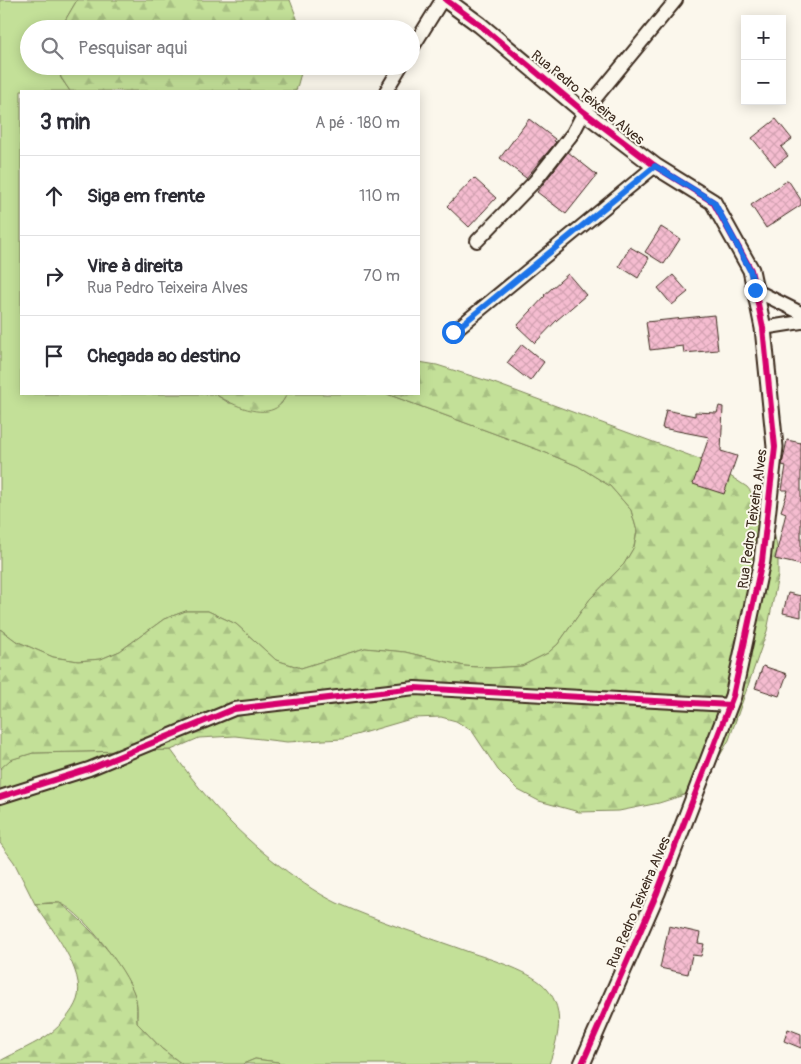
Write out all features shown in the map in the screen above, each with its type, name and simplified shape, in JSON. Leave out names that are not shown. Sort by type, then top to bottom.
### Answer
[{"type":"street","points":[[420,35],[442,0]]},
{"type":"street","name":"Rua Pedro Teixeira Alves","points":[[446,0],[480,25],[584,112],[655,166],[714,202],[750,270],[763,328],[775,447],[762,561],[730,705],[657,894],[582,1064]]},
{"type":"street","points":[[477,241],[535,182],[574,133],[584,112],[676,0]]},
{"type":"street","points":[[387,90],[396,75]]},
{"type":"street","points":[[453,332],[655,166]]},
{"type":"street","points":[[755,290],[801,312]]},
{"type":"street","points":[[763,328],[801,322]]},
{"type":"street","points":[[0,797],[89,769],[234,709],[415,688],[730,705]]},
{"type":"green space","points":[[0,0],[77,0],[65,20],[20,20],[20,75],[60,75],[69,90],[20,90],[20,395],[217,395],[229,403],[281,404],[286,395],[390,395],[578,466],[610,486],[631,510],[637,531],[634,547],[624,564],[590,599],[558,644],[548,653],[522,666],[490,668],[464,666],[405,652],[365,648],[301,668],[276,660],[236,624],[208,611],[186,611],[164,619],[120,651],[101,659],[78,661],[53,657],[16,641],[0,629]]},
{"type":"green space","points":[[77,0],[290,0],[298,20],[65,20]]},
{"type":"green space","points":[[60,75],[300,75],[296,90],[69,90]]},
{"type":"green space","points":[[420,362],[437,365],[494,383],[710,463],[747,487],[765,509],[773,527],[778,552],[778,576],[767,631],[729,740],[706,779],[684,795],[659,803],[619,811],[579,812],[539,801],[518,790],[498,770],[472,731],[456,721],[441,717],[414,718],[342,739],[287,742],[235,736],[199,738],[171,750],[33,753],[10,760],[0,769],[0,629],[16,641],[53,657],[78,661],[101,659],[120,651],[164,619],[186,611],[208,611],[236,624],[276,660],[301,668],[365,648],[405,652],[464,666],[490,668],[522,666],[548,653],[558,644],[590,599],[624,564],[634,547],[637,531],[631,510],[610,486],[578,466],[390,395],[420,395]]},
{"type":"green space","points":[[217,395],[286,395],[276,408],[267,411],[243,408]]},
{"type":"green space","points":[[171,750],[207,798],[239,831],[271,859],[305,884],[337,903],[403,929],[511,967],[541,983],[553,998],[557,1006],[558,1016],[557,1035],[549,1064],[280,1064],[278,1062],[255,1059],[243,1064],[182,1064],[162,1049],[137,1023],[137,1002],[131,986],[114,959],[93,932],[71,910],[62,904],[35,904],[14,862],[0,843],[0,769],[9,760],[33,753]]},
{"type":"green space","points":[[60,903],[82,921],[114,958],[130,984],[136,999],[137,1023],[162,1049],[182,1064],[0,1064],[0,1061],[51,1033],[66,1018],[77,1000],[79,989],[72,963],[58,937],[35,904]]},
{"type":"green space","points":[[255,1059],[278,1062],[280,1064],[243,1064]]},
{"type":"building","points":[[529,119],[555,139],[554,141],[556,142],[526,178],[500,158]]},
{"type":"building","points":[[776,119],[792,139],[781,147],[788,156],[775,166],[752,138]]},
{"type":"building","points":[[568,152],[597,175],[566,214],[537,192]]},
{"type":"building","points":[[474,178],[496,198],[469,227],[447,206]]},
{"type":"building","points":[[788,180],[801,200],[801,205],[766,228],[751,205]]},
{"type":"building","points":[[661,227],[680,239],[664,264],[645,252]]},
{"type":"building","points":[[630,247],[649,258],[638,278],[619,266]]},
{"type":"building","points":[[568,274],[586,295],[557,320],[535,343],[517,326],[544,295]]},
{"type":"building","points":[[673,275],[688,292],[672,305],[658,288]]},
{"type":"building","points":[[714,315],[718,350],[684,353],[683,346],[650,350],[646,322]]},
{"type":"building","points":[[522,344],[544,362],[530,381],[507,363]]},
{"type":"building","points":[[719,406],[723,407],[721,451],[737,456],[724,494],[693,484],[709,437],[662,428],[666,410],[695,416],[695,412],[717,413]]},
{"type":"building","points":[[787,440],[801,443],[801,565],[775,559],[786,513],[781,511],[788,490],[782,490],[786,466],[782,465]]},
{"type":"building","points":[[788,593],[801,596],[801,617],[783,613]]},
{"type":"building","points":[[763,666],[787,674],[779,696],[755,688]]},
{"type":"building","points":[[669,926],[700,933],[698,943],[704,944],[701,956],[692,955],[688,974],[660,968]]},
{"type":"building","points":[[788,1029],[801,1034],[801,1048],[784,1041]]},
{"type":"cycle path","points":[[446,0],[480,25],[584,112],[655,166],[713,202],[751,270],[763,328],[775,447],[762,561],[733,696],[657,893],[582,1064]]},
{"type":"cycle path","points":[[0,797],[89,769],[234,709],[415,688],[730,705]]},
{"type":"route","points":[[453,332],[655,166],[714,202],[750,270],[755,290]]}]
